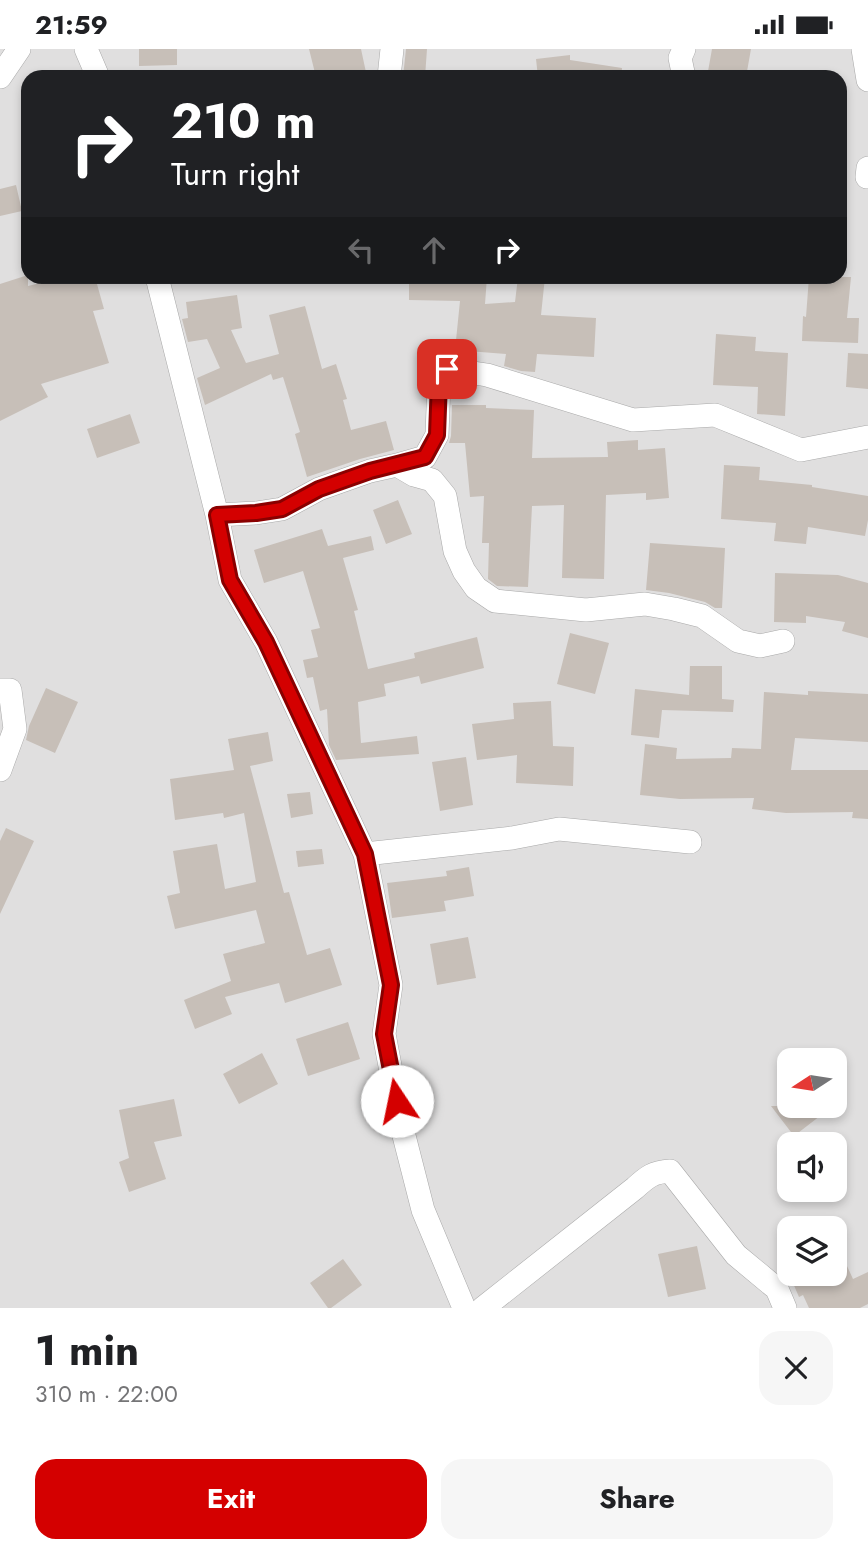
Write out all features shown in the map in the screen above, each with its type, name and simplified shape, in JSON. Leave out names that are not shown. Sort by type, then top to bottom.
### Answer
[{"type":"street","points":[[0,77],[19,49]]},
{"type":"street","points":[[86,49],[95,70]]},
{"type":"street","points":[[390,70],[392,49]]},
{"type":"street","points":[[683,70],[680,58],[684,49]]},
{"type":"street","points":[[863,49],[868,80]]},
{"type":"street","points":[[867,177],[868,168]]},
{"type":"street","points":[[159,284],[217,515],[230,580],[266,642],[365,854],[391,985],[384,1034],[401,1123],[423,1210],[464,1308]]},
{"type":"street","points":[[217,515],[282,509],[319,489],[370,471],[425,457],[437,435],[439,381],[447,369],[487,375],[633,420],[715,415],[801,450],[868,437]]},
{"type":"street","points":[[397,465],[414,475],[432,480],[445,496],[455,551],[464,571],[476,588],[495,601],[586,610],[645,604],[702,617],[738,641],[760,646],[783,641]]},
{"type":"street","points":[[0,690],[10,690],[15,729],[0,770]]},
{"type":"street","points":[[365,854],[512,838],[559,829],[690,842]]},
{"type":"street","points":[[483,1308],[645,1178],[657,1172],[670,1171],[736,1255],[777,1289],[785,1308]]},
{"type":"shaded area","points":[[0,49],[868,49],[868,1308],[0,1308]]},
{"type":"building","points":[[139,49],[177,49],[177,65],[139,66]]},
{"type":"building","points":[[309,49],[361,49],[366,70],[314,70]]},
{"type":"building","points":[[406,49],[427,49],[426,70],[404,70]]},
{"type":"building","points":[[712,49],[751,49],[747,70],[708,70]]},
{"type":"building","points":[[570,55],[570,60],[622,70],[537,70],[536,59]]},
{"type":"building","points":[[16,185],[21,211],[0,216],[0,189]]},
{"type":"building","points":[[21,277],[21,284],[28,286],[97,284],[104,309],[93,311],[109,363],[41,384],[48,397],[0,421],[0,284]]},
{"type":"building","points":[[847,277],[851,277],[847,318],[859,318],[858,343],[802,341],[803,316],[806,317],[808,284],[847,284]]},
{"type":"building","points":[[409,284],[486,284],[485,304],[515,302],[517,284],[544,284],[541,315],[596,318],[594,357],[537,354],[535,372],[504,366],[506,354],[455,350],[460,301],[409,300]]},
{"type":"building","points":[[237,295],[242,328],[231,330],[246,363],[279,354],[269,315],[305,306],[322,369],[336,364],[347,399],[343,400],[351,430],[386,421],[394,450],[307,477],[295,434],[300,432],[283,377],[273,380],[271,374],[205,405],[197,378],[220,368],[207,339],[188,342],[182,319],[188,318],[186,302]]},
{"type":"building","points":[[716,334],[756,337],[755,351],[788,353],[785,416],[757,414],[758,387],[713,385]]},
{"type":"building","points":[[848,353],[868,354],[868,389],[846,387]]},
{"type":"building","points":[[452,405],[534,410],[532,458],[608,457],[607,442],[638,440],[638,450],[665,448],[669,498],[646,500],[646,493],[606,495],[604,579],[562,578],[564,505],[532,506],[528,587],[497,586],[488,579],[489,543],[482,543],[484,496],[470,497],[465,443],[449,443]]},
{"type":"building","points":[[130,414],[140,443],[97,458],[87,429]]},
{"type":"building","points":[[724,465],[760,467],[759,480],[812,485],[868,496],[865,536],[808,527],[806,544],[774,541],[776,523],[721,519]]},
{"type":"building","points":[[398,500],[412,534],[386,544],[373,510]]},
{"type":"building","points":[[322,529],[328,546],[371,536],[374,550],[343,558],[358,610],[354,611],[368,669],[415,658],[414,653],[477,637],[484,668],[421,684],[419,676],[384,684],[386,696],[358,702],[361,743],[417,736],[419,754],[336,760],[329,745],[327,709],[320,711],[313,677],[307,678],[303,660],[318,657],[311,630],[320,628],[303,571],[264,583],[254,550]]},
{"type":"building","points":[[650,543],[725,548],[722,608],[669,593],[646,590]]},
{"type":"building","points":[[775,573],[838,575],[868,583],[868,638],[842,631],[845,622],[806,616],[806,623],[774,622]]},
{"type":"building","points":[[570,633],[609,643],[595,694],[557,684]]},
{"type":"building","points":[[690,666],[722,666],[722,699],[734,700],[733,712],[662,710],[659,738],[631,735],[635,689],[689,695]]},
{"type":"building","points":[[46,688],[78,702],[55,753],[26,740],[29,726]]},
{"type":"building","points":[[808,691],[868,694],[868,742],[795,738],[791,770],[868,770],[868,819],[852,818],[853,812],[786,813],[752,809],[754,798],[680,799],[640,795],[645,744],[677,748],[676,759],[731,758],[732,748],[761,749],[764,692],[808,695]]},
{"type":"building","points":[[551,701],[553,746],[574,747],[573,786],[516,783],[517,755],[477,760],[472,724],[514,719],[513,703]]},
{"type":"building","points":[[268,732],[273,761],[250,766],[284,893],[289,892],[307,955],[330,948],[342,985],[285,1003],[279,983],[225,997],[232,1014],[195,1029],[184,1000],[231,981],[223,954],[265,943],[256,910],[175,929],[167,896],[180,893],[173,851],[217,844],[225,889],[256,882],[244,813],[224,818],[223,813],[175,820],[170,779],[234,770],[228,739]]},
{"type":"building","points":[[466,757],[473,805],[440,811],[432,762]]},
{"type":"building","points":[[310,792],[313,814],[291,818],[287,794]]},
{"type":"building","points":[[6,828],[34,841],[0,914],[0,841]]},
{"type":"building","points":[[322,849],[324,864],[298,867],[296,851]]},
{"type":"building","points":[[469,867],[474,896],[444,901],[446,911],[392,918],[387,883],[447,876],[446,871]]},
{"type":"building","points":[[468,937],[476,978],[437,985],[430,944]]},
{"type":"building","points":[[348,1022],[360,1059],[308,1076],[296,1039]]},
{"type":"building","points":[[262,1053],[278,1084],[239,1104],[223,1074]]},
{"type":"building","points":[[174,1099],[182,1136],[154,1142],[166,1179],[129,1192],[119,1162],[129,1158],[119,1110]]},
{"type":"building","points":[[780,1118],[817,1118],[799,1132],[791,1132]]},
{"type":"building","points":[[697,1246],[706,1289],[668,1297],[658,1254]]},
{"type":"building","points":[[343,1259],[362,1285],[328,1308],[310,1283]]},
{"type":"building","points":[[847,1266],[853,1279],[868,1272],[868,1304],[860,1308],[809,1308],[803,1295],[799,1297],[794,1286],[847,1286]]},
{"type":"route","points":[[397,1101],[384,1034],[391,985],[365,854],[266,642],[230,580],[217,515],[282,509],[319,489],[370,471],[425,457],[437,435],[439,381],[447,369]]}]
